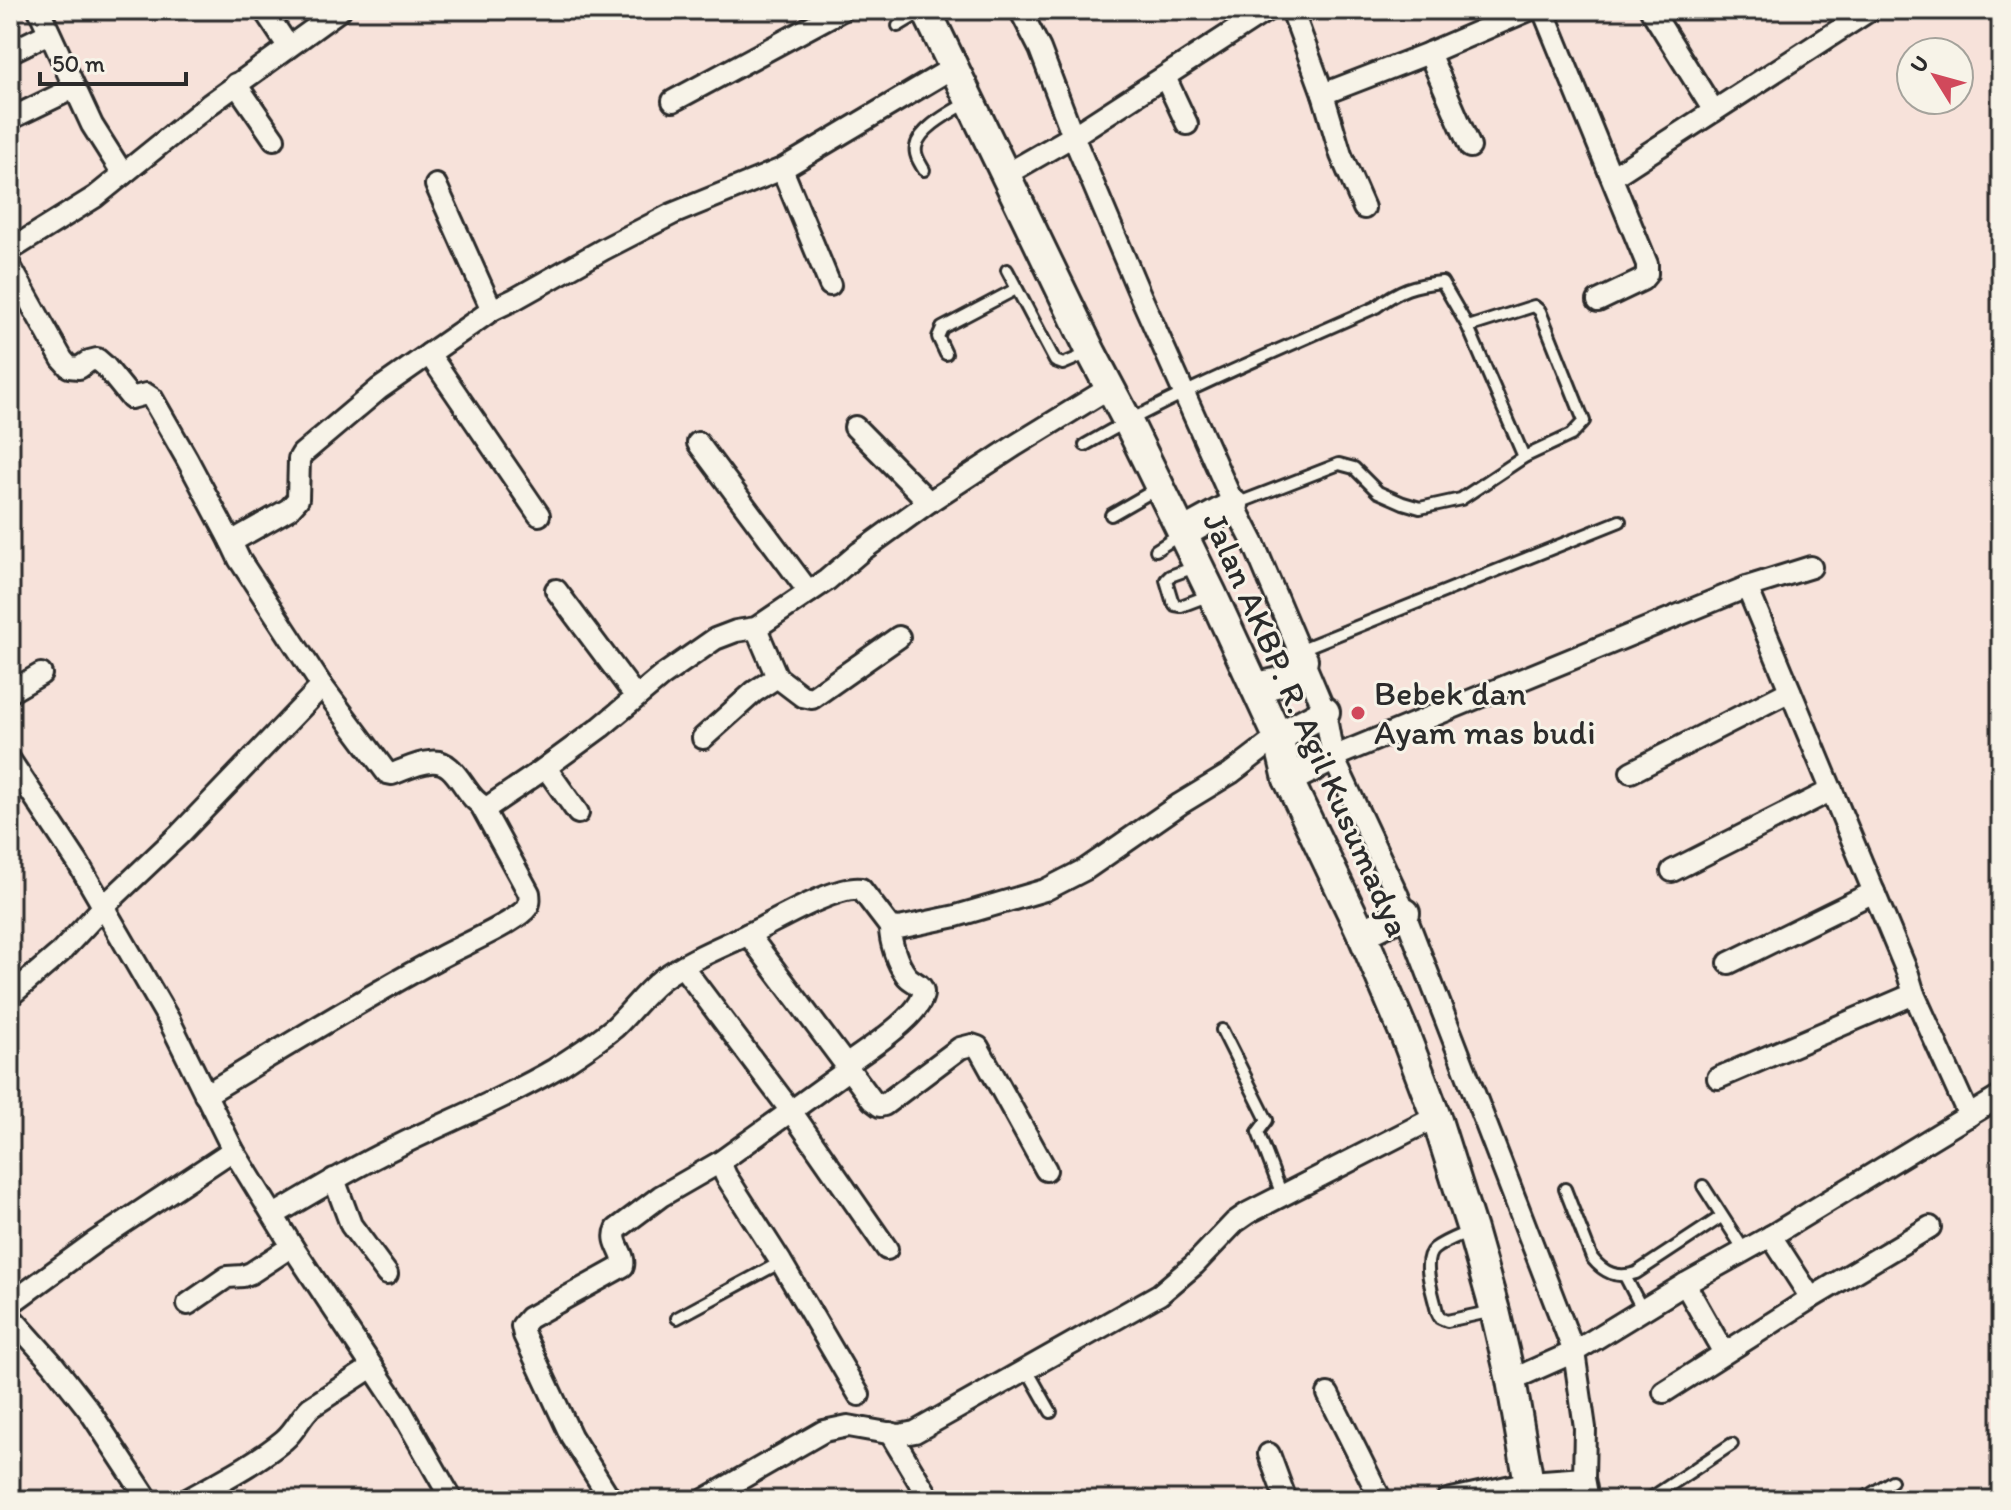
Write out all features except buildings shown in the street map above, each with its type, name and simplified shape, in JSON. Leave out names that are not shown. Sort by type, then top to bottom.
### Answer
[{"type":"main road","name":"Jalan AKBP. R. Agil Kusumadya","points":[[925,10],[1212,594],[1278,737],[1288,779],[1362,934],[1405,1035],[1436,1117],[1495,1311],[1531,1491]]},
{"type":"main road","points":[[1183,533],[1234,505]]},
{"type":"main road","points":[[1255,687],[1280,683],[1290,677],[1301,655]]},
{"type":"main road","points":[[1278,737],[1325,712]]},
{"type":"main road","points":[[1288,779],[1333,757]]},
{"type":"main road","points":[[1362,934],[1405,913]]},
{"type":"street","points":[[39,10],[92,125],[123,174]]},
{"type":"street","points":[[264,10],[288,46]]},
{"type":"street","points":[[10,250],[95,197],[236,84],[340,10]]},
{"type":"street","points":[[673,101],[842,10]]},
{"type":"street","points":[[1020,10],[1040,49],[1138,290],[1253,542],[1325,712],[1333,757],[1405,913],[1574,1352],[1585,1428],[1584,1478],[1588,1500]]},
{"type":"street","points":[[1005,175],[1073,136],[1267,10]]},
{"type":"street","points":[[1292,10],[1323,94],[1341,155],[1364,208]]},
{"type":"street","points":[[1323,94],[1529,10]]},
{"type":"street","points":[[1543,10],[1647,264],[1647,274],[1642,280],[1598,301]]},
{"type":"street","points":[[1651,10],[1714,111]]},
{"type":"street","points":[[1612,177],[1870,10]]},
{"type":"street","points":[[10,52],[49,33]]},
{"type":"street","points":[[1429,53],[1470,147]]},
{"type":"street","points":[[231,542],[295,504],[298,499],[298,465],[302,454],[379,389],[492,310],[672,214],[782,169],[954,67]]},
{"type":"street","points":[[1165,77],[1187,124]]},
{"type":"street","points":[[236,84],[274,139]]},
{"type":"street","points":[[10,119],[74,88]]},
{"type":"street","points":[[782,169],[830,285]]},
{"type":"street","points":[[436,185],[492,310]]},
{"type":"street","points":[[10,266],[69,367],[79,368],[97,359],[131,398],[146,394],[152,398],[239,559],[322,686],[387,773],[431,761],[447,766],[482,807],[529,893],[530,901],[524,911],[505,924],[439,957],[205,1095]]},
{"type":"street","points":[[429,354],[539,515]]},
{"type":"street","points":[[482,807],[493,804],[546,768],[662,676],[715,639],[756,628],[929,502],[1109,388]]},
{"type":"street","points":[[855,427],[929,502]]},
{"type":"street","points":[[698,443],[809,592]]},
{"type":"street","points":[[1333,757],[1747,587],[1811,567]]},
{"type":"street","points":[[1747,587],[1914,994],[1969,1116]]},
{"type":"street","points":[[556,590],[636,697]]},
{"type":"street","points":[[756,628],[777,677],[802,696],[812,698],[899,637]]},
{"type":"street","points":[[10,692],[41,674]]},
{"type":"street","points":[[703,738],[754,692],[777,677]]},
{"type":"street","points":[[10,996],[61,952],[180,834],[322,686]]},
{"type":"street","points":[[1631,772],[1790,691]]},
{"type":"street","points":[[890,927],[928,923],[1045,890],[1086,869],[1231,773],[1278,737]]},
{"type":"street","points":[[10,760],[57,829],[169,1020],[233,1150],[292,1246],[399,1407],[452,1500]]},
{"type":"street","points":[[546,768],[578,813]]},
{"type":"street","points":[[1672,871],[1832,790]]},
{"type":"street","points":[[274,1215],[397,1146],[523,1087],[559,1066],[602,1037],[661,980],[683,967],[817,900],[856,888],[865,892],[890,927],[908,978],[923,990],[920,1005],[894,1030],[791,1111],[720,1162],[661,1196],[617,1229],[614,1239],[624,1259],[623,1266],[529,1318],[522,1326],[571,1436],[611,1500]]},
{"type":"street","points":[[1729,963],[1874,892]]},
{"type":"street","points":[[748,934],[872,1100],[880,1106],[960,1048],[966,1045],[978,1047],[1046,1170]]},
{"type":"street","points":[[683,967],[791,1111],[887,1249]]},
{"type":"street","points":[[1718,1078],[1914,994]]},
{"type":"street","points":[[1511,1380],[1574,1352],[2000,1100]]},
{"type":"street","points":[[704,1500],[824,1431],[848,1426],[901,1433],[1026,1368],[1160,1294],[1248,1213],[1436,1117]]},
{"type":"street","points":[[10,1304],[96,1241],[233,1150]]},
{"type":"street","points":[[720,1162],[859,1395]]},
{"type":"street","points":[[334,1179],[351,1225],[387,1274]]},
{"type":"street","points":[[1664,1392],[1930,1227]]},
{"type":"street","points":[[1771,1236],[1811,1298]]},
{"type":"street","points":[[188,1304],[227,1277],[251,1273],[292,1246]]},
{"type":"street","points":[[1685,1284],[1724,1353]]},
{"type":"street","points":[[10,1316],[89,1410],[148,1500]]},
{"type":"street","points":[[187,1500],[282,1442],[311,1407],[372,1367]]},
{"type":"street","points":[[1328,1394],[1381,1500]]},
{"type":"street","points":[[901,1433],[930,1500]]},
{"type":"street","points":[[1269,1454],[1286,1500]]},
{"type":"street","points":[[1447,1500],[1531,1491],[1584,1478]]},
{"type":"lane","points":[[898,26],[925,10]]},
{"type":"lane","points":[[924,170],[916,156],[915,147],[920,137],[939,120],[970,101]]},
{"type":"lane","points":[[1007,270],[1055,361],[1063,364],[1091,352]]},
{"type":"lane","points":[[1085,445],[1184,394],[1376,307],[1413,285],[1442,282],[1468,327],[1524,457]]},
{"type":"lane","points":[[946,354],[938,337],[942,328],[1016,289]]},
{"type":"lane","points":[[1234,505],[1339,464],[1354,468],[1378,492],[1420,508],[1461,499],[1524,457],[1571,435],[1584,421],[1540,311],[1534,306],[1468,327]]},
{"type":"lane","points":[[1111,515],[1160,487]]},
{"type":"lane","points":[[1301,655],[1620,521]]},
{"type":"lane","points":[[1156,550],[1183,533]]},
{"type":"lane","points":[[1198,566],[1166,580],[1172,600],[1175,605],[1181,606],[1212,594]]},
{"type":"lane","points":[[1222,1030],[1267,1120],[1258,1132],[1282,1195]]},
{"type":"lane","points":[[1703,1186],[1744,1250]]},
{"type":"lane","points":[[1565,1189],[1592,1258],[1611,1275],[1636,1273],[1721,1217]]},
{"type":"lane","points":[[1472,1230],[1436,1247],[1426,1262],[1437,1312],[1440,1318],[1447,1321],[1495,1311]]},
{"type":"lane","points":[[677,1318],[781,1262]]},
{"type":"lane","points":[[1625,1276],[1643,1311]]},
{"type":"lane","points":[[1026,1368],[1051,1412]]},
{"type":"lane","points":[[1648,1500],[1732,1444]]},
{"type":"lane","points":[[1861,1500],[1892,1481]]},
{"type":"place","name":"Bebek dan Ayam mas budi","points":[[1358,713]]}]
